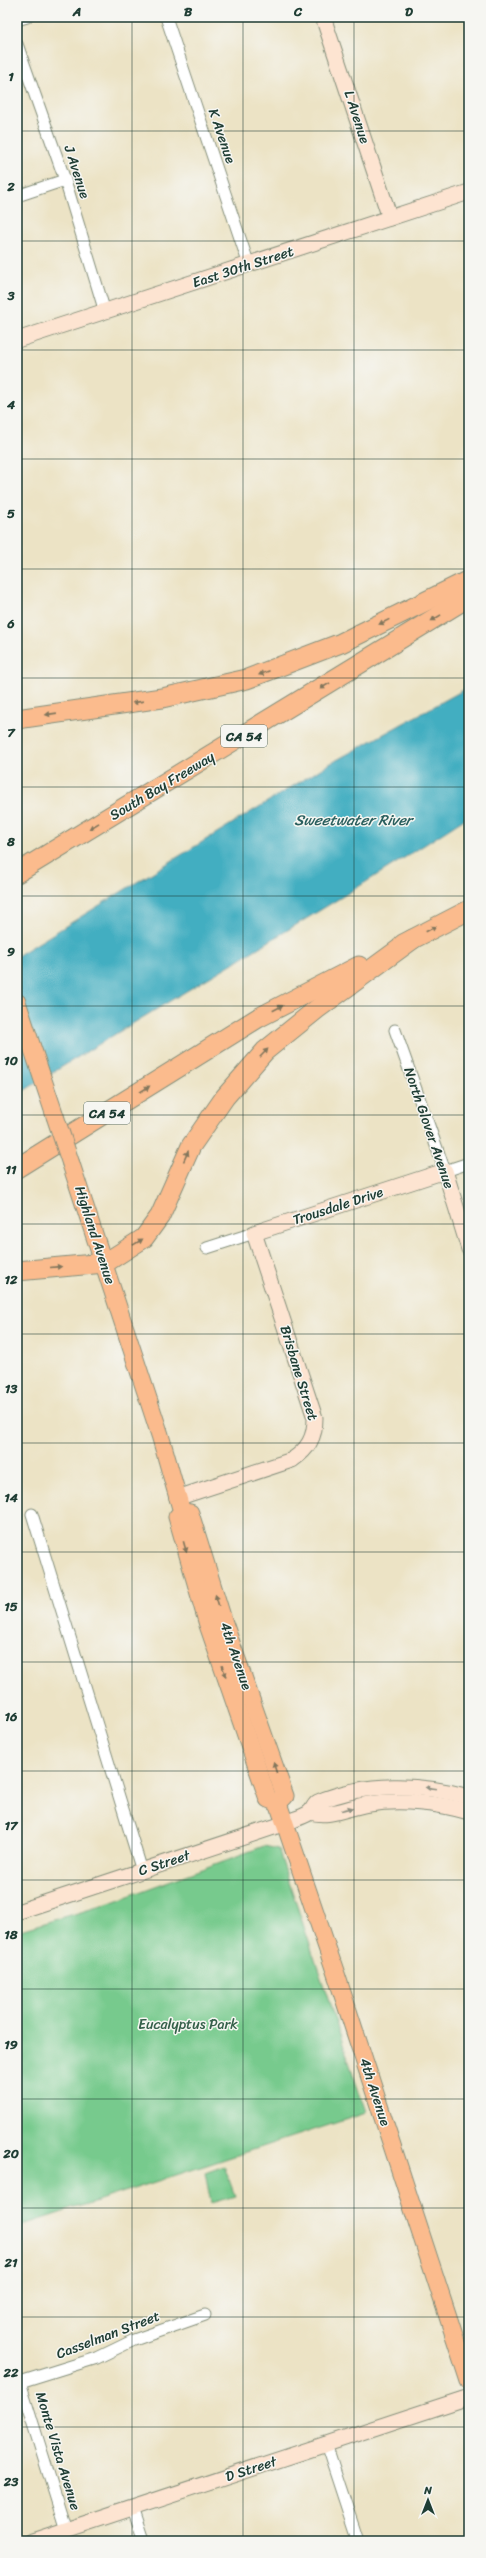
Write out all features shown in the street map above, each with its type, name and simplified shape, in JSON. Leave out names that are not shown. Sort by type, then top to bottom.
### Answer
[{"type":"highway","points":[[17,720],[162,698],[247,679],[341,643],[469,580]]},
{"type":"highway","name":"South Bay Freeway","points":[[17,873],[469,598]]},
{"type":"highway","name":"CA 54","points":[[17,1168],[258,1018],[469,910]]},
{"type":"highway","points":[[17,1271],[105,1263],[144,1238],[160,1216],[191,1146],[225,1097],[265,1051],[317,1009],[413,939]]},
{"type":"main road","name":"Highland Avenue","points":[[17,1002],[105,1263],[170,1469]]},
{"type":"main road","name":"4th Avenue","points":[[170,1469],[180,1505],[190,1513],[224,1623],[285,1796],[278,1803],[283,1824],[337,1977],[469,2381]]},
{"type":"street","points":[[17,20],[27,17]]},
{"type":"street","name":"K Avenue","points":[[166,17],[249,265]]},
{"type":"street","name":"L Avenue","points":[[323,17],[390,218]]},
{"type":"street","name":"J Avenue","points":[[17,44],[65,180],[105,312]]},
{"type":"street","points":[[17,196],[65,180]]},
{"type":"street","name":"East 30th Street","points":[[17,340],[469,192]]},
{"type":"street","name":"North Glover Avenue","points":[[395,1030],[445,1171],[469,1249]]},
{"type":"street","name":"Trousdale Drive","points":[[207,1248],[469,1163]]},
{"type":"street","name":"Brisbane Street","points":[[180,1505],[292,1460],[303,1452],[313,1437],[315,1418],[254,1233]]},
{"type":"street","points":[[32,1514],[142,1870]]},
{"type":"street","name":"C Street","points":[[17,1912],[283,1824],[310,1812],[316,1802],[381,1788],[417,1787],[442,1789],[469,1797]]},
{"type":"street","points":[[310,1812],[321,1816],[370,1804],[387,1803],[442,1805],[469,1812]]},
{"type":"street","name":"Casselman Street","points":[[20,2382],[97,2358],[134,2340],[206,2315]]},
{"type":"street","name":"Monte Vista Avenue","points":[[20,2382],[66,2530]]},
{"type":"street","name":"D Street","points":[[32,2541],[469,2397]]},
{"type":"street","points":[[326,2444],[358,2541]]},
{"type":"street","points":[[133,2508],[144,2541]]},
{"type":"green space","name":"Eucalyptus Park","points":[[264,1846],[278,1849],[366,2113],[17,2227],[17,1931],[101,1906]]},
{"type":"green space","points":[[224,2166],[235,2196],[211,2203],[205,2173]]},
{"type":"water","name":"Sweetwater River","points":[[469,687],[469,816],[357,888],[17,1095],[17,956],[324,767]]}]
